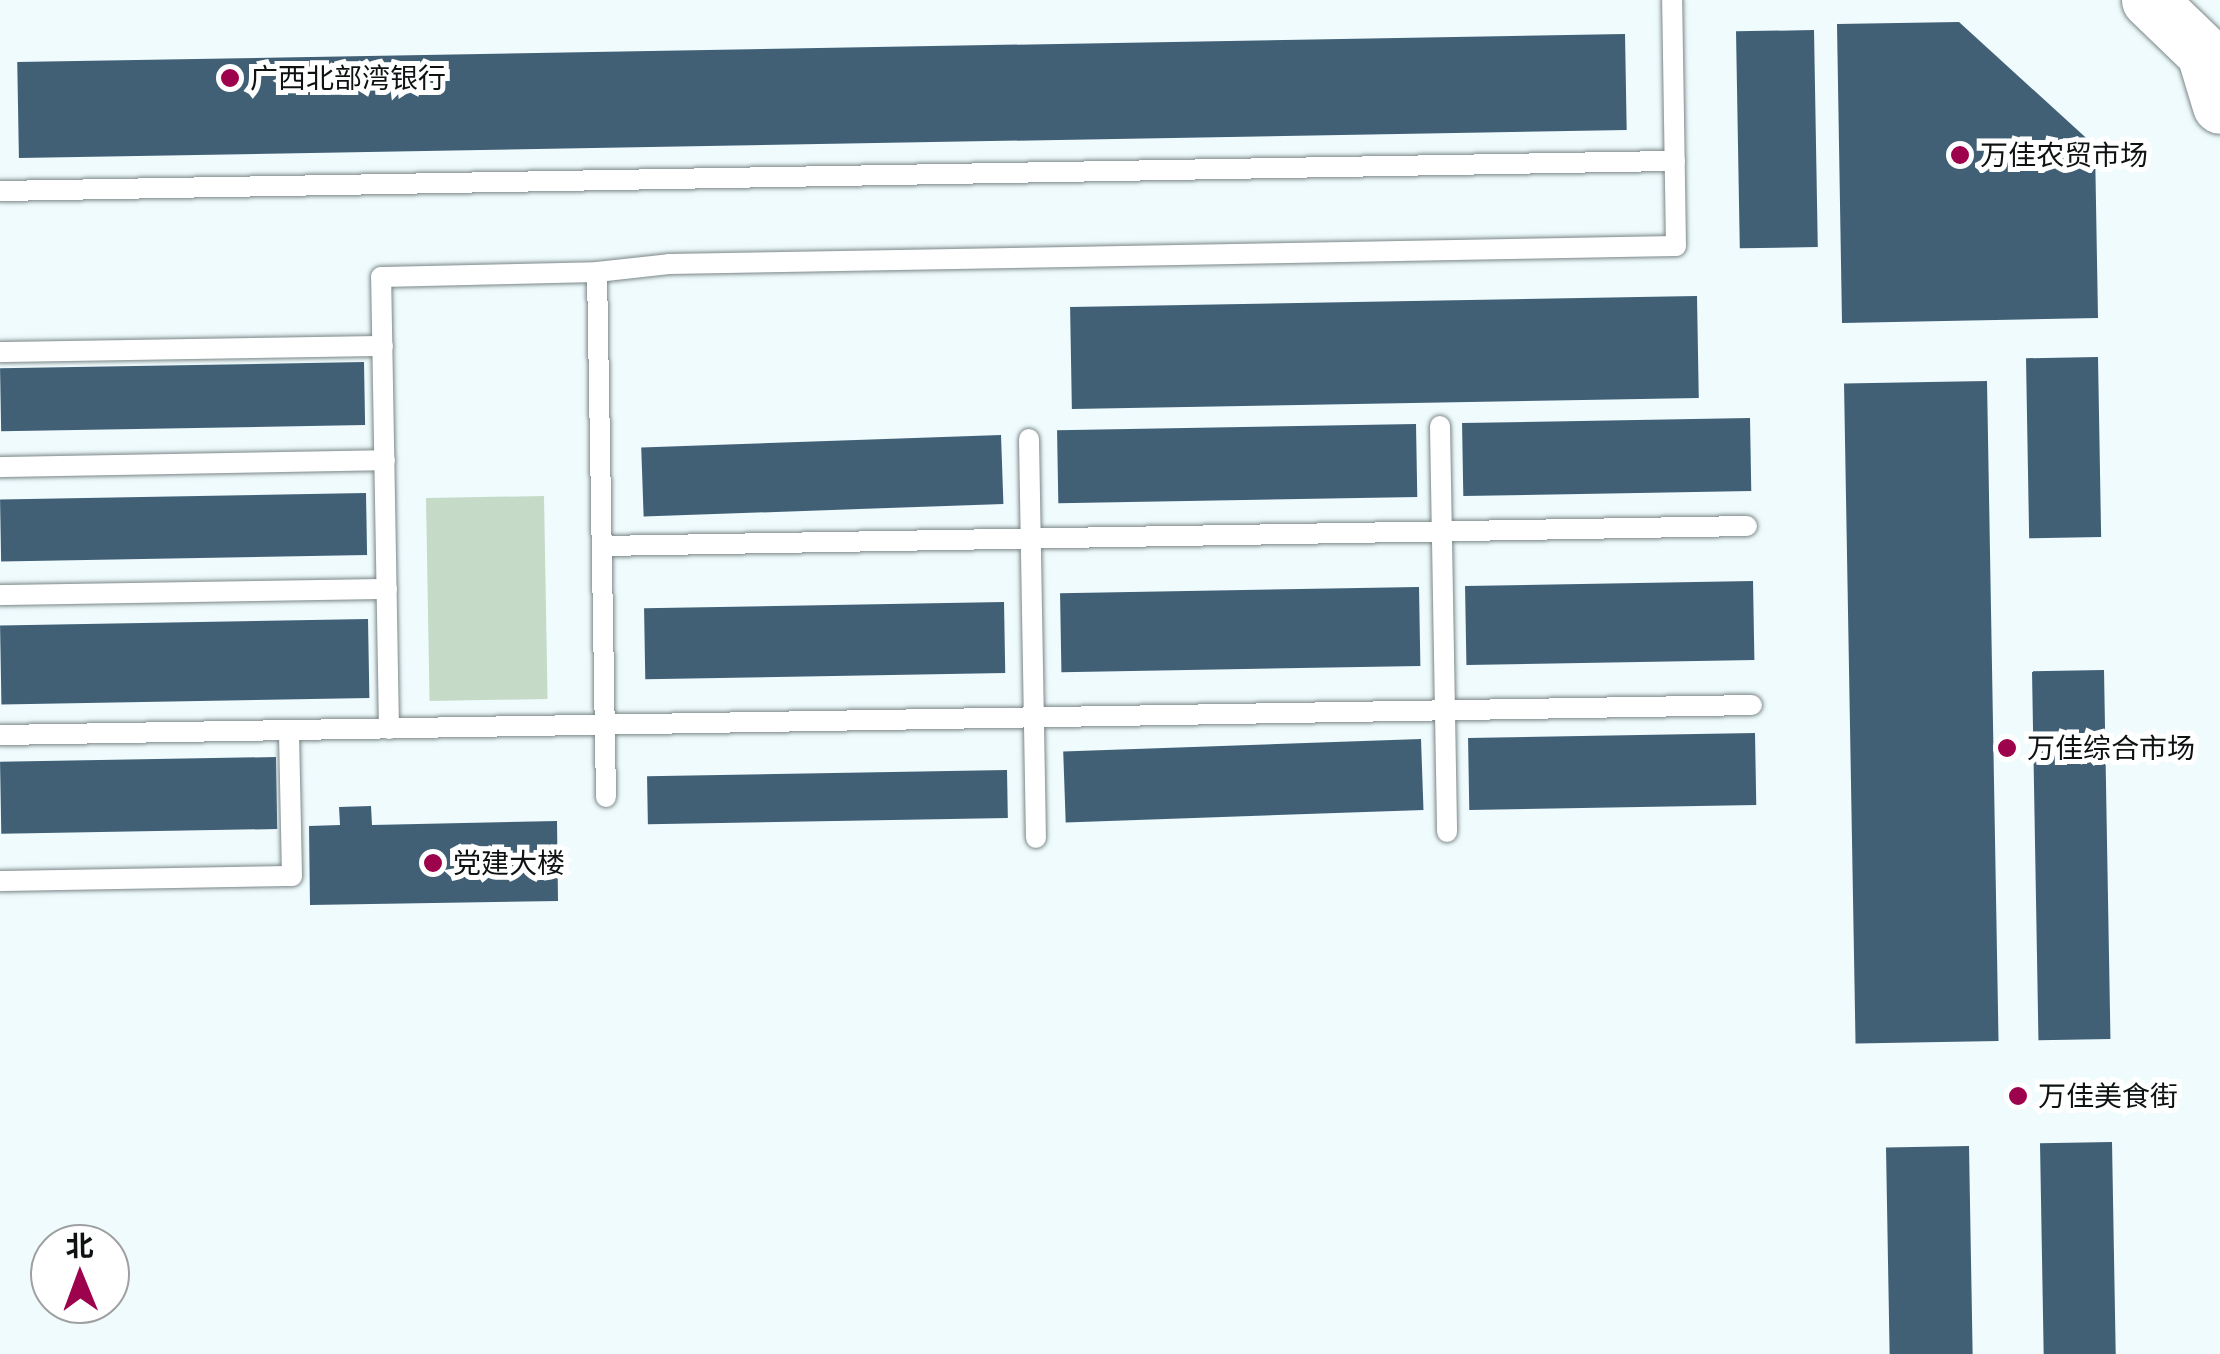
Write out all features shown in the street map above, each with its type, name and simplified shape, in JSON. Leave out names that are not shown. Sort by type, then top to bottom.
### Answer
[{"type":"main road","points":[[2149,0],[2204,53],[2220,106]]},
{"type":"lane","points":[[389,729],[381,276],[596,272],[689,263],[1676,246],[1672,0]]},
{"type":"lane","points":[[0,190],[1675,161]]},
{"type":"lane","points":[[596,272],[606,797]]},
{"type":"lane","points":[[0,352],[382,346]]},
{"type":"lane","points":[[1440,426],[1447,832]]},
{"type":"lane","points":[[1029,439],[1036,838]]},
{"type":"lane","points":[[0,467],[384,460]]},
{"type":"lane","points":[[602,546],[1746,526]]},
{"type":"lane","points":[[0,595],[387,588]]},
{"type":"lane","points":[[0,736],[1752,705]]},
{"type":"lane","points":[[0,881],[292,876],[289,730]]},
{"type":"green space","points":[[544,496],[548,699],[430,701],[426,498]]},
{"type":"building","points":[[1959,22],[2095,146],[2098,318],[1842,323],[1837,24]]},
{"type":"building","points":[[1814,30],[1818,247],[1740,248],[1736,31]]},
{"type":"building","points":[[1625,34],[1627,130],[19,158],[17,62]]},
{"type":"building","points":[[1697,296],[1699,398],[1072,409],[1070,307]]},
{"type":"building","points":[[2098,357],[2101,537],[2029,538],[2026,358]]},
{"type":"building","points":[[364,362],[365,425],[1,431],[0,368]]},
{"type":"building","points":[[1987,381],[1999,1041],[1856,1043],[1844,383]]},
{"type":"building","points":[[1750,418],[1751,491],[1463,496],[1462,423]]},
{"type":"building","points":[[1416,424],[1417,497],[1058,503],[1057,430]]},
{"type":"building","points":[[1001,435],[1003,504],[644,517],[641,448]]},
{"type":"building","points":[[366,493],[367,555],[1,561],[0,499]]},
{"type":"building","points":[[1753,581],[1754,660],[1466,665],[1465,586]]},
{"type":"building","points":[[1419,587],[1420,666],[1061,672],[1060,593]]},
{"type":"building","points":[[1004,602],[1005,673],[645,679],[644,608]]},
{"type":"building","points":[[368,619],[369,698],[1,704],[0,625]]},
{"type":"building","points":[[2104,670],[2110,1039],[2038,1040],[2032,671]]},
{"type":"building","points":[[1755,733],[1756,805],[1469,810],[1468,738]]},
{"type":"building","points":[[1421,739],[1423,810],[1066,822],[1063,751]]},
{"type":"building","points":[[276,757],[277,829],[1,834],[0,762]]},
{"type":"building","points":[[1007,770],[1008,818],[648,824],[647,776]]},
{"type":"building","name":"党建大楼","points":[[371,806],[372,825],[557,821],[558,901],[310,905],[309,826],[340,825],[339,807]]},
{"type":"building","points":[[2112,1142],[2116,1354],[2044,1354],[2040,1143]]},
{"type":"building","points":[[1969,1146],[1973,1354],[1890,1354],[1886,1147]]},
{"type":"place","name":"广西北部湾银行","points":[[230,78]]},
{"type":"place","name":"万佳农贸市场","points":[[1960,155]]},
{"type":"place","name":"万佳综合市场","points":[[2007,748]]},
{"type":"place","name":"党建大楼","points":[[433,863]]},
{"type":"place","name":"万佳美食街","points":[[2018,1096]]}]
